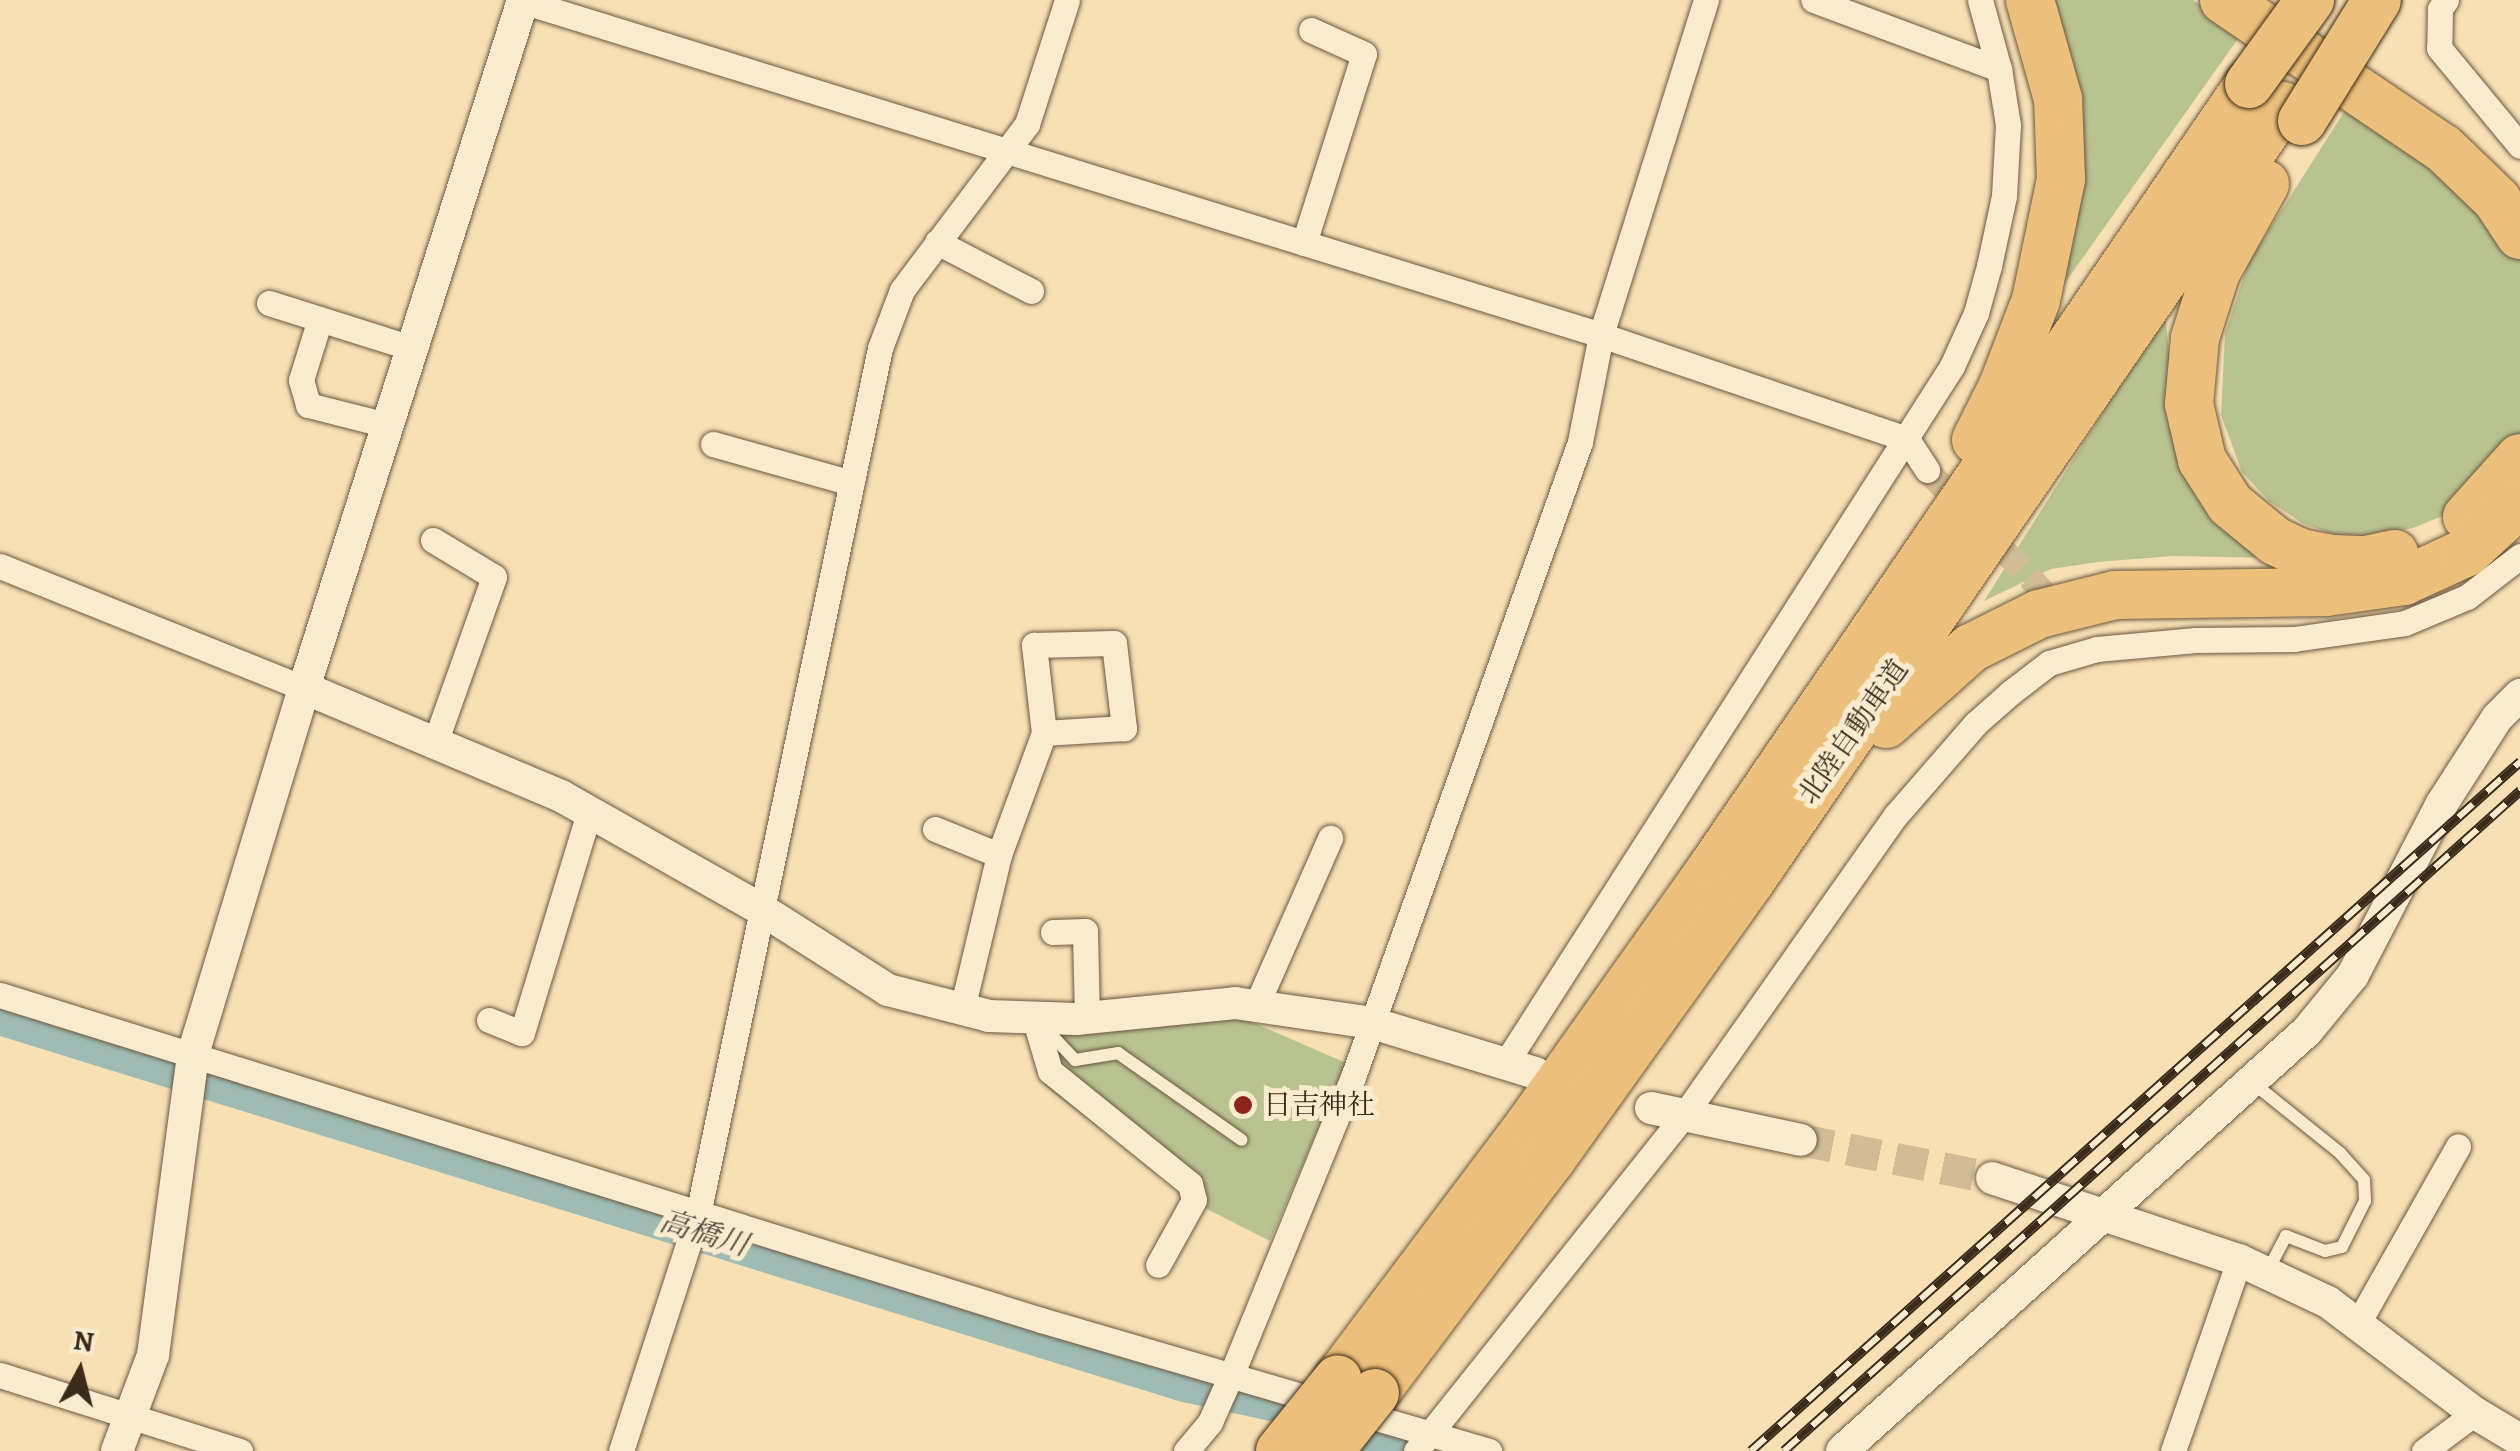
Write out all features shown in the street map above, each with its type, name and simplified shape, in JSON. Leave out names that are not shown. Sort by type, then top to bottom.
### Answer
[{"type":"highway","points":[[1714,864],[1968,454],[2022,340],[2048,259],[2062,179],[2058,100],[2040,24],[2030,0]]},
{"type":"highway","points":[[2224,0],[2443,148],[2497,200],[2520,234]]},
{"type":"highway","points":[[2268,0],[2453,127],[2488,156],[2520,192]]},
{"type":"highway","name":"北陸自動車道","points":[[1280,1451],[1356,1386],[1550,1161],[1749,884],[2278,104],[2310,0]]},
{"type":"highway","name":"北陸自動車道","points":[[1329,1451],[1356,1386],[1530,1124],[1714,864],[2358,0]]},
{"type":"highway","points":[[2377,0],[2278,104],[2195,338],[2189,404],[2202,460],[2230,504],[2275,542],[2300,553],[2366,560],[2402,552],[2466,519],[2520,458]]},
{"type":"highway","points":[[1550,1161],[1630,1067],[1862,750],[1932,678],[1970,648],[2039,614],[2115,595],[2326,592],[2404,581],[2467,552],[2520,503]]},
{"type":"street","points":[[117,1451],[153,1355],[193,1054],[521,0],[1600,335],[1907,439],[1927,470]]},
{"type":"street","points":[[621,1451],[698,1214],[880,348],[902,290],[1027,124],[1067,0]]},
{"type":"street","points":[[1186,1451],[1210,1422],[1230,1377],[1372,1023],[1580,442],[1600,335],[1706,0]]},
{"type":"street","points":[[1813,0],[1860,8],[1999,69]]},
{"type":"street","points":[[0,566],[436,743],[589,812],[764,911],[888,990],[988,1016],[1087,1018],[1235,1003],[1372,1023],[1521,1068],[1952,366],[1976,313],[2004,196],[2008,125],[1999,69],[1980,0]]},
{"type":"street","points":[[2446,0],[2440,9],[2439,48],[2520,146]]},
{"type":"street","points":[[1304,242],[1364,54],[1310,30]]},
{"type":"street","points":[[938,242],[1032,290]]},
{"type":"street","points":[[269,303],[412,348]]},
{"type":"street","points":[[320,319],[301,380],[308,404],[387,425]]},
{"type":"street","points":[[713,444],[852,484]]},
{"type":"street","points":[[433,540],[494,576],[436,743]]},
{"type":"street","points":[[1424,1441],[1667,1113],[1896,815],[1975,724],[2049,663],[2097,649],[2196,640],[2294,640],[2406,623],[2467,597],[2520,556]]},
{"type":"street","points":[[2073,623],[2097,649]]},
{"type":"street","points":[[962,1009],[999,855],[1044,733],[1034,646],[1114,642],[1124,728],[1044,733]]},
{"type":"street","points":[[1842,1451],[2307,1031],[2353,976],[2441,806],[2498,718],[2520,695]]},
{"type":"street","points":[[489,1020],[522,1033],[589,812]]},
{"type":"street","points":[[935,829],[999,855]]},
{"type":"street","points":[[1256,1006],[1330,838]]},
{"type":"street","points":[[1052,932],[1085,931],[1087,1018]]},
{"type":"street","points":[[0,995],[1230,1377],[1424,1441],[1489,1451]]},
{"type":"street","points":[[1034,1017],[1050,1071],[1190,1184],[1194,1200],[1158,1265]]},
{"type":"street","points":[[1667,1113],[1802,1140]]},
{"type":"street","points":[[2358,1322],[2458,1146]]},
{"type":"street","points":[[1992,1178],[2252,1266],[2328,1302],[2475,1412],[2520,1440]]},
{"type":"street","points":[[2173,1451],[2252,1266]]},
{"type":"street","points":[[0,1376],[240,1451]]},
{"type":"street","points":[[2424,1451],[2475,1412]]},
{"type":"lane","points":[[1034,1017],[1076,1060],[1118,1053],[1242,1140]]},
{"type":"lane","points":[[2251,1082],[2340,1153],[2364,1180],[2365,1201],[2342,1247],[2325,1251],[2286,1236],[2252,1266]]},
{"type":"green space","points":[[2049,0],[2193,0],[2242,33],[2055,297]]},
{"type":"green space","points":[[2348,106],[2449,165],[2520,257],[2520,433],[2501,471],[2455,511],[2413,528],[2346,539],[2304,524],[2270,502],[2242,472],[2221,415],[2225,334],[2249,261]]},
{"type":"green space","points":[[2165,314],[2178,440],[2214,523],[2275,558],[2172,556],[2098,562],[2051,569],[1984,601]]},
{"type":"green space","points":[[1236,1015],[1346,1063],[1270,1241],[1201,1206],[1045,1086],[1030,1034]]},
{"type":"waterway","name":"高橋川","points":[[0,1015],[1185,1382],[1303,1408],[1408,1451]]},
{"type":"tunnel","points":[[1927,470],[2065,614]]},
{"type":"tunnel","points":[[1801,1140],[1992,1178]]},
{"type":"railway","points":[[1751,1451],[2520,762]]},
{"type":"railway","points":[[1784,1451],[2520,791]]},
{"type":"place","name":"日吉神社","points":[[1243,1105]]}]
